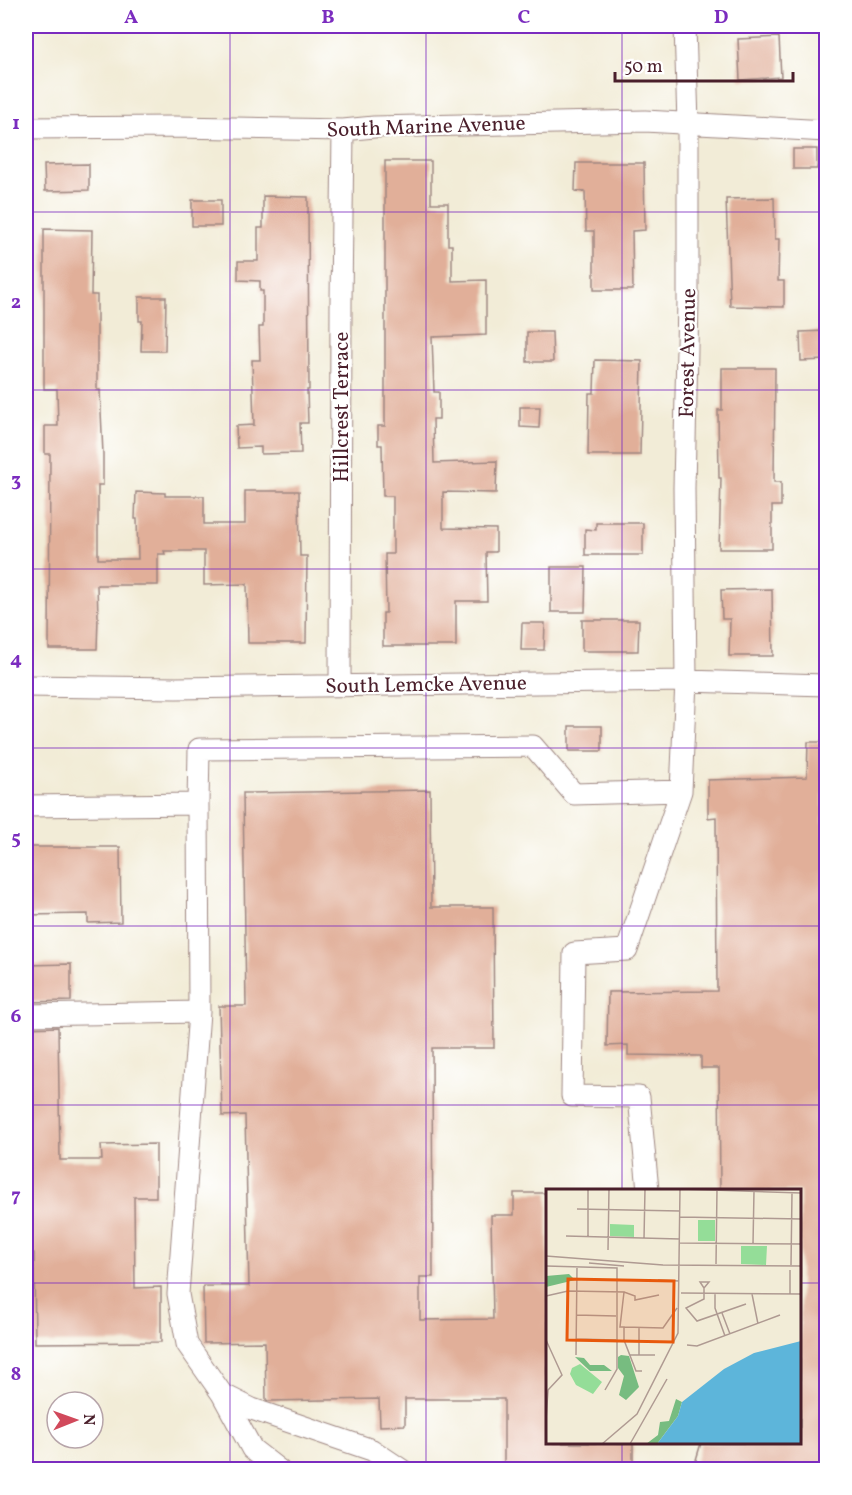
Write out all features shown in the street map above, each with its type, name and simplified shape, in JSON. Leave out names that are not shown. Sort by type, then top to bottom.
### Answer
[{"type":"street","name":"Forest Avenue","points":[[648,1189],[639,1097],[572,1096],[574,953],[627,950],[681,791],[687,681],[684,488],[688,302],[688,124],[685,26]]},
{"type":"street","name":"South Marine Avenue","points":[[26,128],[175,127],[344,130],[374,127],[645,121],[826,131]]},
{"type":"street","name":"Hillcrest Terrace","points":[[340,685],[344,130]]},
{"type":"street","name":"South Lemcke Avenue","points":[[26,686],[176,688],[687,681],[826,685]]},
{"type":"street","points":[[279,1470],[252,1449],[222,1394],[187,1344],[178,1294],[199,1012],[198,749],[533,746],[574,794],[681,791]]},
{"type":"street","points":[[26,806],[198,804]]},
{"type":"street","points":[[26,1015],[199,1012]]},
{"type":"street","points":[[222,1394],[252,1409],[372,1450],[402,1470]]},
{"type":"building","points":[[779,37],[781,77],[740,80],[738,39]]},
{"type":"building","points":[[793,149],[817,149],[817,169],[793,169]]},
{"type":"building","points":[[385,161],[431,161],[431,203],[448,203],[448,245],[452,245],[452,281],[486,280],[486,335],[432,337],[434,392],[439,392],[439,419],[433,419],[434,463],[497,461],[496,493],[443,492],[443,528],[496,529],[496,552],[486,552],[487,601],[456,601],[456,646],[383,646],[383,613],[386,613],[385,554],[393,554],[393,496],[383,496],[382,445],[378,445],[378,426],[385,426]]},
{"type":"building","points":[[576,163],[644,163],[645,230],[632,231],[633,290],[594,290],[594,231],[586,231],[585,192],[575,191]]},
{"type":"building","points":[[89,164],[89,190],[45,191],[44,165]]},
{"type":"building","points":[[263,196],[308,197],[309,390],[307,390],[308,423],[300,423],[301,453],[261,454],[261,447],[237,448],[236,426],[254,425],[252,360],[260,360],[259,327],[263,327],[263,291],[260,291],[260,281],[238,280],[238,261],[258,261],[258,228],[263,228]]},
{"type":"building","points":[[774,198],[775,239],[779,239],[778,281],[784,281],[784,307],[730,306],[726,199]]},
{"type":"building","points":[[192,200],[221,200],[221,226],[192,226]]},
{"type":"building","points":[[44,229],[92,230],[91,295],[97,295],[97,390],[100,390],[103,454],[103,485],[98,485],[98,559],[138,559],[137,519],[135,519],[136,492],[165,493],[165,496],[204,496],[204,524],[245,524],[245,491],[299,491],[300,556],[307,556],[306,643],[248,643],[247,584],[204,585],[204,551],[164,551],[165,554],[158,554],[158,585],[97,585],[97,649],[49,649],[50,454],[45,454],[45,426],[58,426],[57,389],[44,389]]},
{"type":"building","points":[[139,297],[166,297],[165,351],[141,351],[142,321],[139,321]]},
{"type":"building","points":[[826,331],[826,360],[801,361],[800,332]]},
{"type":"building","points":[[527,332],[552,332],[553,362],[527,362]]},
{"type":"building","points":[[595,360],[642,361],[640,455],[588,455],[589,393],[594,393]]},
{"type":"building","points":[[722,368],[775,368],[774,482],[781,482],[781,506],[772,506],[772,549],[719,549],[721,478],[719,478],[718,410],[722,410]]},
{"type":"building","points":[[520,407],[540,407],[539,428],[520,427]]},
{"type":"building","points":[[596,523],[643,523],[643,555],[585,555],[585,529],[596,530]]},
{"type":"building","points":[[551,567],[586,567],[585,612],[551,612]]},
{"type":"building","points":[[772,589],[773,656],[729,656],[730,619],[722,619],[721,590]]},
{"type":"building","points":[[582,620],[639,620],[638,651],[582,651]]},
{"type":"building","points":[[522,623],[545,623],[544,650],[521,650]]},
{"type":"building","points":[[569,726],[602,726],[602,751],[569,751]]},
{"type":"building","points":[[808,742],[826,742],[826,777],[823,777],[823,835],[826,835],[826,1470],[693,1470],[701,1444],[801,1444],[801,1189],[720,1189],[719,1068],[701,1068],[701,1056],[628,1055],[628,1045],[607,1046],[608,992],[717,991],[716,817],[708,818],[708,780],[807,777]]},
{"type":"building","points":[[430,790],[431,907],[493,907],[494,1048],[432,1048],[433,1277],[420,1277],[420,1320],[493,1319],[491,1215],[514,1215],[514,1193],[546,1193],[546,1444],[633,1444],[633,1470],[504,1470],[504,1399],[405,1399],[405,1425],[380,1426],[379,1399],[269,1401],[266,1400],[265,1342],[204,1343],[203,1286],[249,1286],[245,1115],[222,1116],[219,1006],[246,1006],[243,793]]},
{"type":"building","points":[[26,847],[120,847],[121,922],[88,923],[88,914],[26,915]]},
{"type":"building","points":[[71,964],[71,1001],[26,1002],[26,965]]},
{"type":"building","points":[[58,1027],[60,1160],[102,1160],[101,1145],[156,1144],[156,1197],[134,1197],[135,1288],[161,1287],[161,1342],[35,1343],[34,1253],[26,1254],[26,1028]]}]
